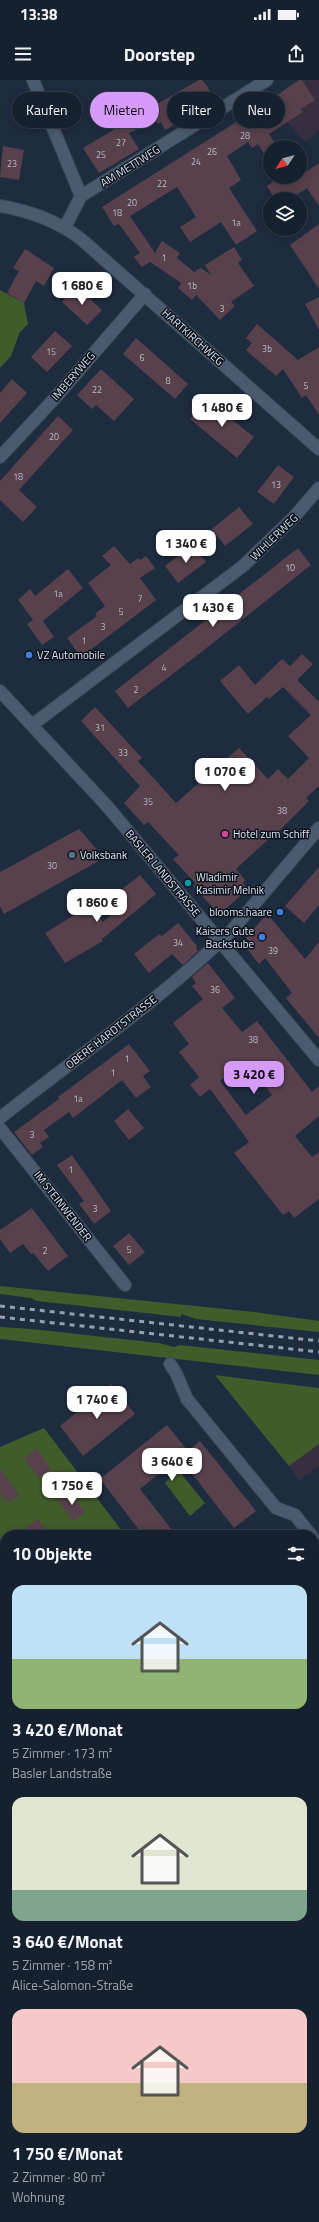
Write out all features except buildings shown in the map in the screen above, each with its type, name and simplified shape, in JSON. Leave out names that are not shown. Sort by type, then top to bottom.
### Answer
[{"type":"street","points":[[0,206],[40,216],[65,227],[81,196],[33,80]]},
{"type":"street","name":"AM METTWEG","points":[[81,196],[267,80]]},
{"type":"street","name":"HARTKIRCHWEG","points":[[65,227],[145,294],[319,449]]},
{"type":"street","name":"IMBERYWEG","points":[[0,457],[55,398],[145,294]]},
{"type":"street","name":"WIHLERWEG","points":[[32,725],[243,566],[294,517],[319,488]]},
{"type":"street","name":"BASLER LANDSTRASSE","points":[[0,691],[121,822],[319,1060]]},
{"type":"street","name":"OBERE HARDTSTRASSE","points":[[0,1118],[154,999],[220,942],[233,930],[319,828]]},
{"type":"street","name":"IM STEINWENDER","points":[[0,1128],[125,1285]]},
{"type":"street","points":[[170,1364],[176,1372],[187,1399],[276,1508],[295,1515],[307,1530]]},
{"type":"shaded area","points":[[302,80],[319,80],[319,131],[307,140],[303,140],[287,122],[303,112]]},
{"type":"shaded area","points":[[319,1444],[319,1466],[299,1480],[289,1466]]},
{"type":"green space","points":[[0,290],[24,303],[28,324],[20,332],[11,356],[0,368]]},
{"type":"green space","points":[[0,1286],[254,1312],[319,1321],[319,1332],[196,1319],[181,1314],[181,1317],[37,1301],[31,1298],[0,1294]]},
{"type":"green space","points":[[0,1327],[32,1329],[159,1343],[174,1347],[180,1345],[319,1360],[319,1375],[0,1339]]},
{"type":"green space","points":[[215,1375],[319,1388],[319,1444],[289,1466]]},
{"type":"green space","points":[[44,1428],[121,1530],[0,1530],[0,1447]]},
{"type":"green space","points":[[178,1470],[205,1503],[190,1516],[165,1483]]},
{"type":"railway","points":[[0,1306],[319,1341]]},
{"type":"railway","points":[[0,1317],[319,1352]]},
{"type":"place","name":"VZ Automobile","points":[[29,655]]},
{"type":"place","name":"Hotel zum Schiff","points":[[225,834]]},
{"type":"place","name":"Volksbank","points":[[72,855]]},
{"type":"place","name":"Wladimir Kasimir Melnik","points":[[188,883]]},
{"type":"place","name":"blooms.haare","points":[[280,912]]},
{"type":"place","name":"Kaisers Gute Backstube","points":[[262,937]]}]
